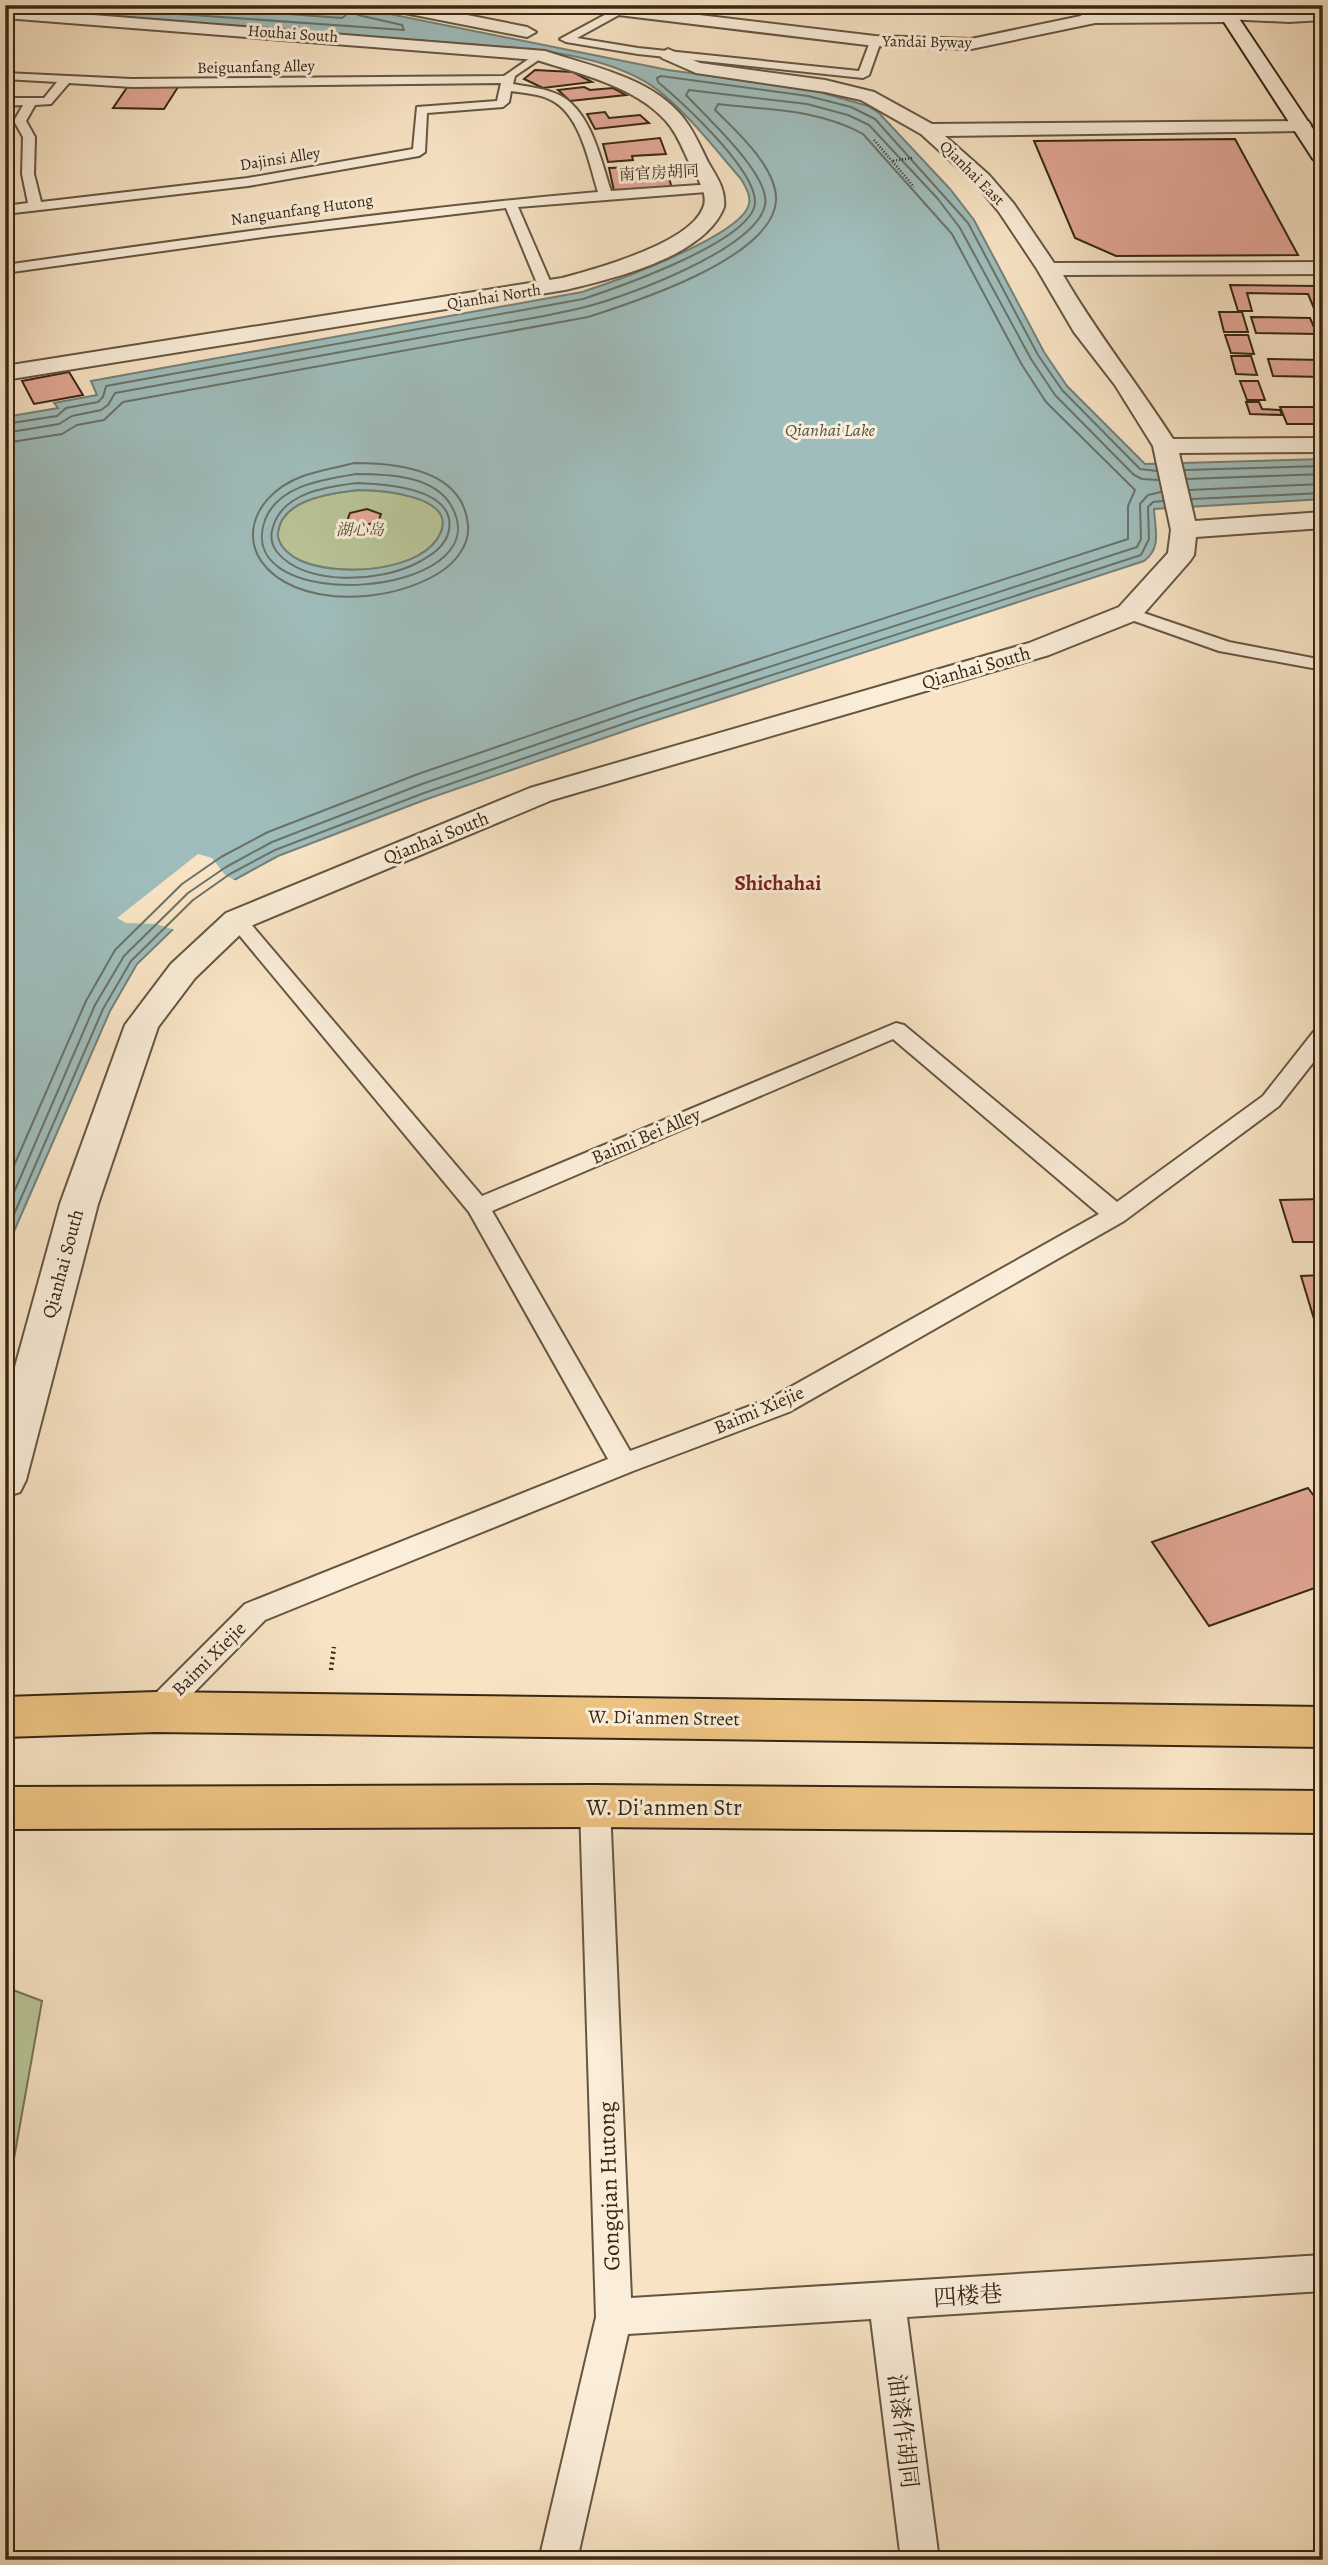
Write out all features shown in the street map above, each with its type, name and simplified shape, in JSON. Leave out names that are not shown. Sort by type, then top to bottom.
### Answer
[{"type":"main road","name":"W. Di'anmen Street","points":[[5,1717],[156,1712],[1323,1727]]},
{"type":"main road","name":"W. Di'anmen Str","points":[[5,1808],[595,1806],[1323,1812]]},
{"type":"street","points":[[388,5],[550,43],[597,74],[654,100],[674,117],[713,188]]},
{"type":"street","name":"Yandai Byway","points":[[628,8],[876,41],[971,44],[1095,18],[1225,11]]},
{"type":"street","points":[[1225,11],[1323,159]]},
{"type":"street","name":"Houhai South","points":[[5,13],[550,43]]},
{"type":"street","name":"Qianhai East","points":[[668,54],[696,68],[825,86],[867,96],[928,130],[982,179],[1007,208],[1048,269],[1085,332],[1132,393],[1165,446],[1184,530]]},
{"type":"street","points":[[928,130],[1301,125]]},
{"type":"street","name":"Qianhai North","points":[[5,373],[546,288],[620,269],[681,239],[707,221],[715,209],[713,188]]},
{"type":"street","points":[[1048,269],[1323,268]]},
{"type":"street","points":[[1165,446],[1323,445]]},
{"type":"street","points":[[1184,530],[1323,520]]},
{"type":"street","name":"Qianhai South","points":[[5,1480],[79,1204],[142,1025],[183,971],[237,920],[541,794],[1039,649],[1129,613],[1181,555],[1184,530]]},
{"type":"lane","points":[[1063,5],[1095,18]]},
{"type":"lane","points":[[602,7],[628,8]]},
{"type":"lane","points":[[506,83],[550,43],[628,8]]},
{"type":"lane","points":[[1225,11],[1289,19],[1323,17]]},
{"type":"lane","points":[[550,43],[863,75],[876,41]]},
{"type":"lane","name":"Beiguanfang Alley","points":[[5,76],[132,83],[506,83],[550,96],[565,104],[576,119],[586,141],[605,194]]},
{"type":"lane","points":[[5,102],[47,101],[66,78]]},
{"type":"lane","name":"Dajinsi Alley","points":[[5,210],[248,182],[419,152],[421,110],[499,104],[503,102],[506,83]]},
{"type":"lane","points":[[31,101],[20,121],[29,137],[28,174],[35,205]]},
{"type":"lane","name":"南官房胡同","points":[[605,194],[713,188]]},
{"type":"lane","name":"Nanguanfang Hutong","points":[[5,269],[327,224],[510,202],[605,194]]},
{"type":"lane","points":[[510,202],[546,288]]},
{"type":"lane","points":[[1129,613],[1225,647],[1323,665]]},
{"type":"lane","points":[[237,920],[478,1207],[624,1464]]},
{"type":"lane","name":"Baimi Bei Alley","points":[[478,1207],[896,1030],[1116,1214]]},
{"type":"lane","name":"Baimi Xiejie","points":[[156,1712],[255,1612],[624,1464],[780,1405],[1116,1214],[1271,1101],[1323,1035]]},
{"type":"lane","name":"Gongqian Hutong","points":[[558,2560],[614,2317],[595,1806]]},
{"type":"lane","name":"四楼巷","points":[[614,2317],[1323,2273]]},
{"type":"lane","name":"油漆作胡同","points":[[887,2302],[920,2560]]},
{"type":"path","points":[[874,140],[914,187]]},
{"type":"path","points":[[892,161],[910,158]]},
{"type":"green space","name":"湖心岛","points":[[358,490],[382,491],[427,502],[437,510],[443,520],[441,532],[431,546],[417,556],[398,564],[355,570],[334,569],[299,560],[281,545],[278,532],[282,521],[298,505],[322,496]]},
{"type":"green space","points":[[5,1987],[42,2001],[5,2209]]},
{"type":"water","name":"Qianhai Lake","points":[[5,5],[345,5],[668,70],[809,89],[868,106],[879,113],[950,189],[974,220],[1044,352],[1067,386],[1145,464],[1323,459],[1323,499],[1154,509],[1155,544],[1150,556],[1144,561],[642,725],[427,799],[278,856],[234,880],[198,905],[137,964],[110,1011],[5,1252],[5,417],[58,408],[54,403],[97,395],[91,381],[582,292],[647,268],[701,243],[741,217],[749,204],[741,179],[675,105],[633,75],[596,62],[519,48],[8,9]],"holes":[[[368,490],[413,497],[427,502],[437,510],[443,520],[441,532],[431,546],[398,564],[355,570],[334,569],[299,560],[281,545],[278,532],[282,521],[298,505],[335,493]]]},
{"type":"pier","points":[[198,854],[212,858],[225,875],[238,882],[200,908],[175,930],[156,924],[126,923],[117,918]]},
{"type":"building","points":[[535,70],[573,72],[592,82],[543,88],[524,79]]},
{"type":"building","points":[[128,86],[178,87],[164,109],[113,108]]},
{"type":"building","points":[[584,87],[590,90],[613,88],[626,95],[570,101],[558,90]]},
{"type":"building","points":[[605,112],[609,118],[640,115],[649,123],[595,129],[587,114]]},
{"type":"building","points":[[660,138],[666,154],[632,156],[633,160],[608,162],[603,144]]},
{"type":"building","points":[[1235,139],[1298,255],[1116,256],[1075,238],[1034,141]]},
{"type":"building","points":[[666,166],[672,189],[614,191],[609,168]]},
{"type":"building","points":[[1230,285],[1319,286],[1323,294],[1323,313],[1316,313],[1308,294],[1247,293],[1252,311],[1238,311]]},
{"type":"building","points":[[1219,312],[1242,312],[1248,332],[1224,332]]},
{"type":"building","points":[[1251,317],[1310,318],[1317,334],[1256,333]]},
{"type":"building","points":[[1225,335],[1248,335],[1254,354],[1231,353]]},
{"type":"building","points":[[1231,356],[1251,356],[1257,375],[1236,374]]},
{"type":"building","points":[[1268,359],[1322,360],[1323,377],[1273,376]]},
{"type":"building","points":[[69,372],[83,395],[34,404],[22,381]]},
{"type":"building","points":[[1240,381],[1258,381],[1265,400],[1247,400]]},
{"type":"building","points":[[1246,402],[1259,402],[1262,409],[1280,410],[1282,415],[1250,414]]},
{"type":"building","points":[[1280,407],[1318,407],[1323,424],[1287,424]]},
{"type":"building","points":[[367,509],[381,514],[378,522],[361,526],[347,521],[350,513]]},
{"type":"building","points":[[1323,1199],[1323,1242],[1293,1242],[1280,1200]]},
{"type":"building","points":[[1323,1275],[1323,1319],[1314,1319],[1301,1276]]},
{"type":"building","points":[[1308,1488],[1323,1508],[1323,1585],[1209,1626],[1152,1542]]},
{"type":"district","name":"Shichahai","points":[[778,883]]}]
